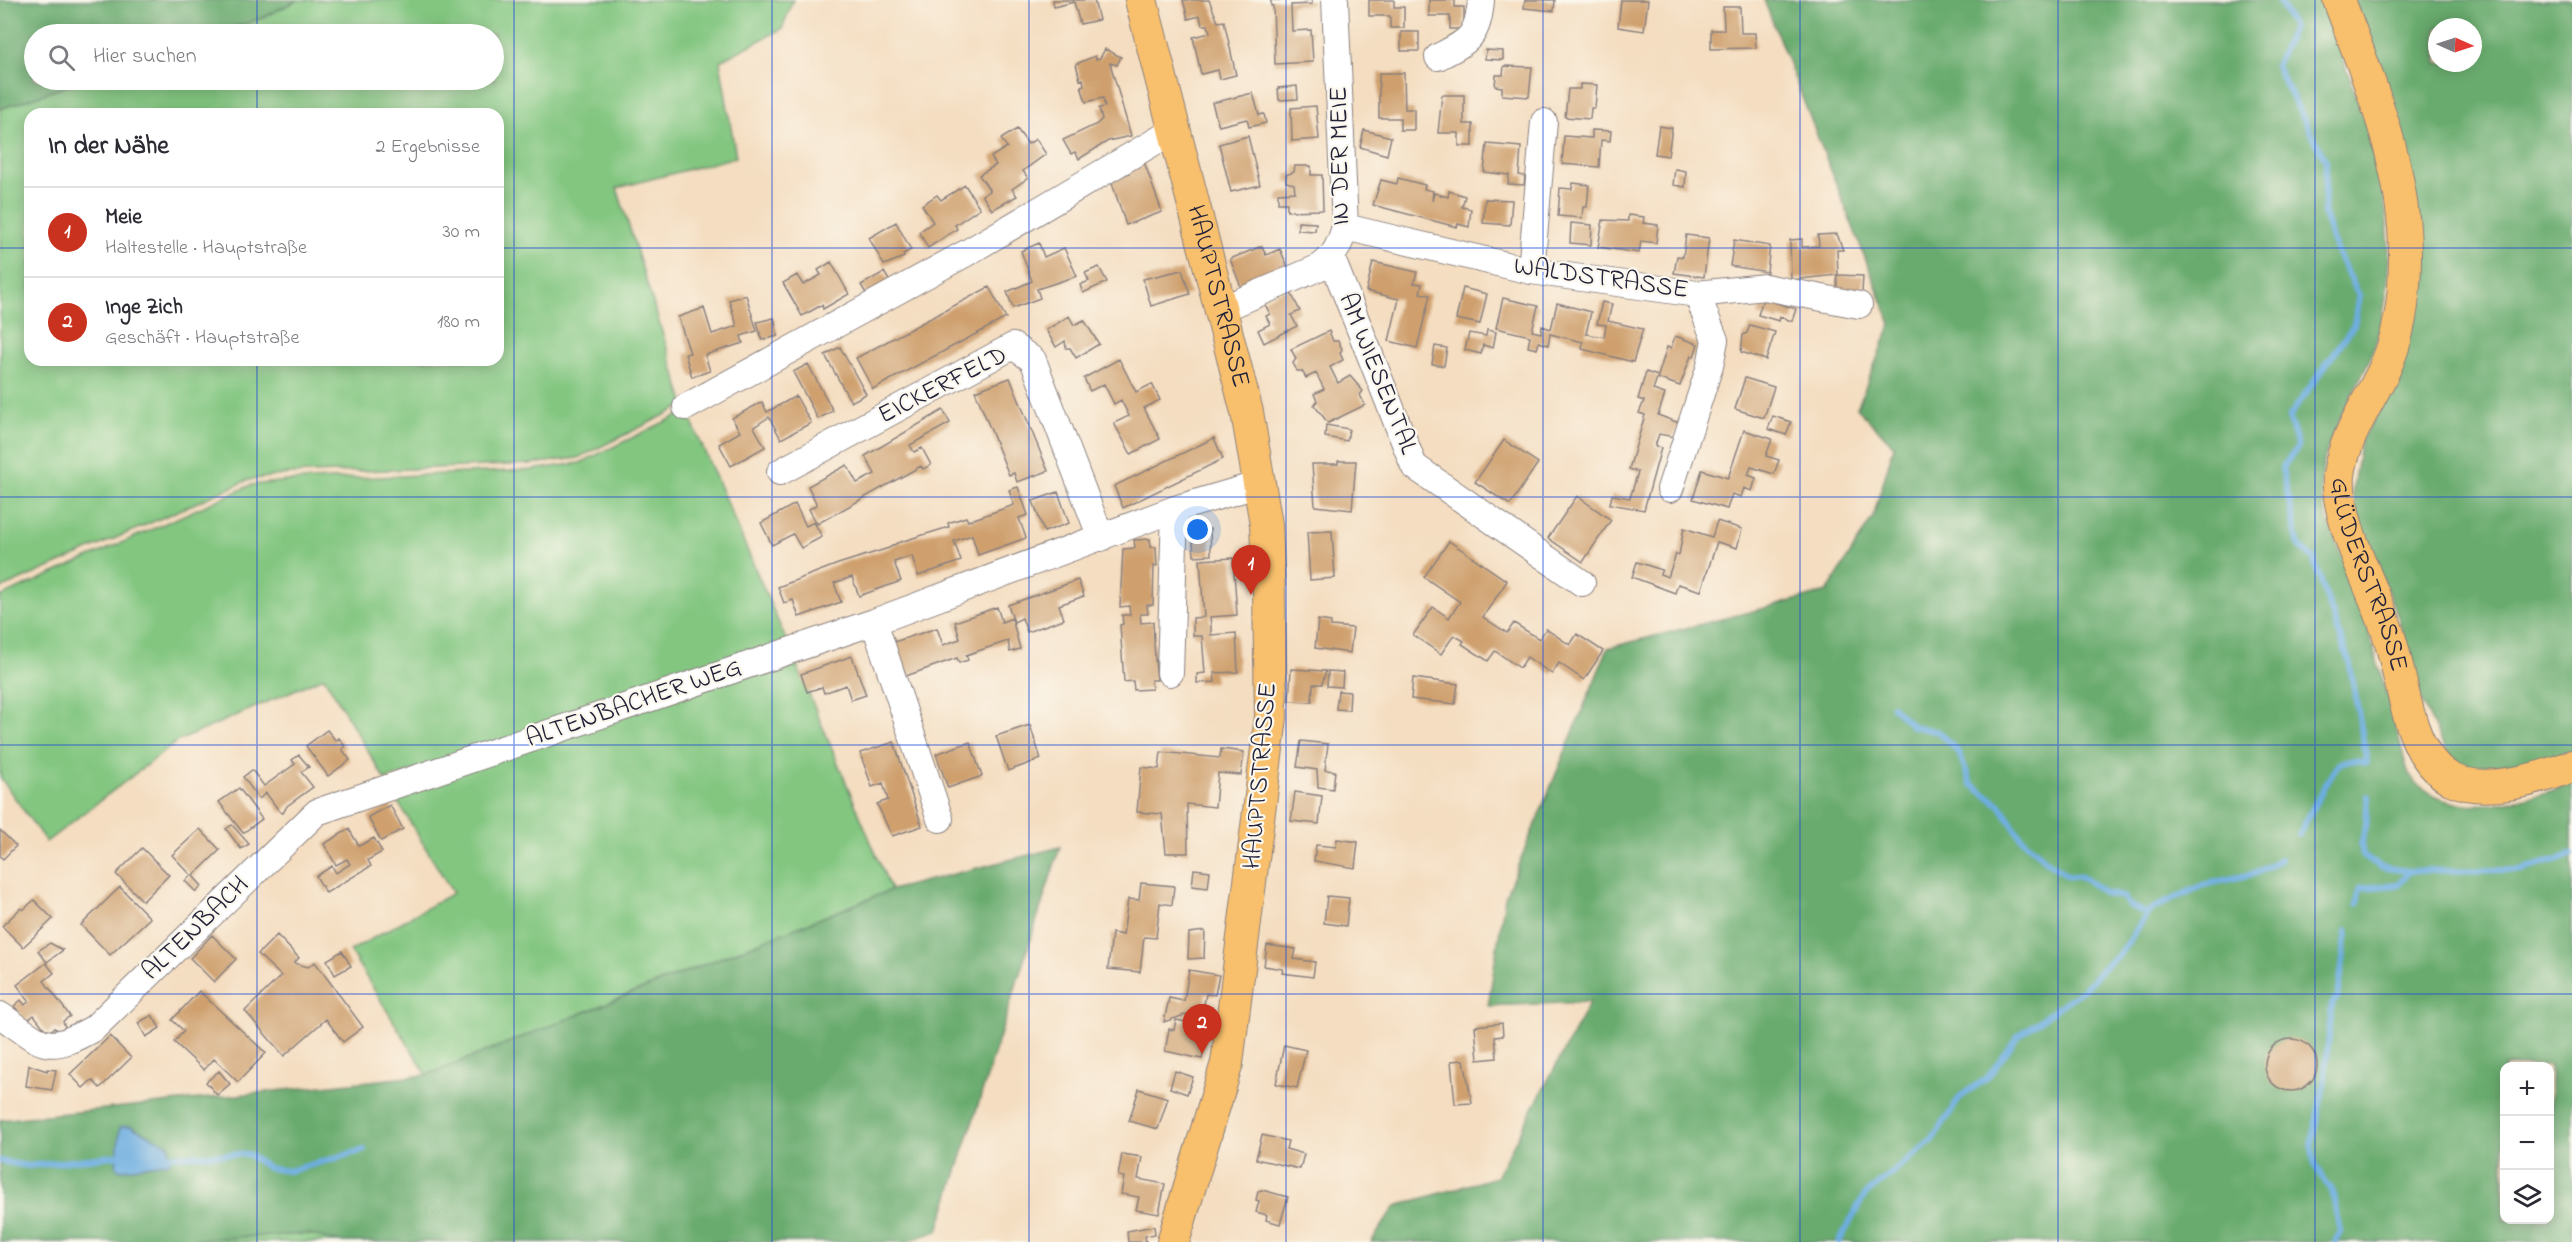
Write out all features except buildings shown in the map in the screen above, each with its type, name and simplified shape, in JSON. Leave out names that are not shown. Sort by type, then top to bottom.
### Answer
[{"type":"main road","name":"HAUPTSTRASSE","points":[[1141,0],[1247,412],[1266,524],[1271,717],[1227,1063],[1173,1242]]},
{"type":"main road","name":"GLÜDERSTRASSE","points":[[2339,0],[2377,104],[2395,164],[2401,196],[2405,258],[2404,287],[2394,342],[2386,366],[2356,424],[2343,458],[2339,489],[2346,521],[2380,607],[2419,740],[2439,771],[2460,782],[2487,785],[2528,780],[2572,766]]},
{"type":"street","name":"IN DER MEIE","points":[[1220,310],[1320,267],[1332,259],[1345,226],[1335,0]]},
{"type":"street","points":[[1438,57],[1469,40],[1480,18],[1481,0]]},
{"type":"street","points":[[1531,271],[1545,122]]},
{"type":"street","points":[[686,407],[970,251],[1173,131]]},
{"type":"street","name":"WALDSTRASSE","points":[[1345,226],[1531,271],[1697,294],[1766,287],[1859,305]]},
{"type":"street","name":"AM WIESENTAL","points":[[1332,259],[1414,466],[1582,583]]},
{"type":"street","points":[[1670,489],[1710,366],[1715,340],[1697,294]]},
{"type":"street","name":"EICKERFELD","points":[[780,472],[1013,346],[1033,360],[1101,538]]},
{"type":"street","name":"ALTENBACHER WEG","points":[[394,788],[874,622],[1175,509],[1260,484]]},
{"type":"street","points":[[1170,673],[1175,509]]},
{"type":"street","points":[[874,622],[940,819]]},
{"type":"street","name":"ALTENBACH","points":[[0,1015],[48,1045],[68,1043],[94,1028],[280,846],[317,813],[394,788]]},
{"type":"green space","points":[[0,0],[298,0],[244,24],[24,24],[24,90],[56,90],[0,109]]},
{"type":"green space","points":[[298,0],[793,0],[782,29],[720,61],[736,157],[617,188],[685,405],[578,458],[531,464],[289,474],[248,480],[0,589],[0,109],[56,90],[504,90],[504,24],[244,24]]},
{"type":"green space","points":[[1764,0],[2322,0],[2366,125],[2378,167],[2386,210],[2389,253],[2386,297],[2376,342],[2328,447],[2323,465],[2322,497],[2329,524],[2355,587],[2409,775],[2424,789],[2442,799],[2479,805],[2519,800],[2572,783],[2572,1242],[1371,1242],[1396,1206],[1496,1177],[1590,1002],[1488,1006],[1505,897],[1608,648],[1827,592],[1873,517],[1894,446],[1857,408],[1891,324]]},
{"type":"green space","points":[[2353,0],[2572,0],[2572,750],[2528,768],[2467,770],[2449,755],[2422,703],[2398,617],[2363,533],[2352,493],[2360,442],[2395,384],[2408,334],[2418,273],[2419,218],[2401,133]]},
{"type":"green space","points":[[687,411],[787,642],[385,780],[324,677],[178,741],[46,842],[0,777],[0,597],[251,485],[288,481],[531,470],[580,463]]},
{"type":"green space","points":[[793,656],[891,890],[427,1075],[350,951],[453,893],[393,794]]},
{"type":"green space","points":[[1060,847],[938,1231],[906,1242],[339,1242],[309,1234],[134,1242],[0,1242],[0,1120],[427,1075],[891,890]]},
{"type":"green space","points":[[309,1234],[339,1242],[134,1242]]},
{"type":"water","points":[[130,1126],[169,1145],[170,1162],[121,1170],[116,1167],[120,1127]]},
{"type":"waterway","points":[[2279,0],[2293,27],[2276,66],[2326,161],[2324,214],[2336,250],[2359,295],[2354,325],[2289,417],[2298,447],[2282,468],[2299,547],[2313,558],[2350,665],[2367,763],[2349,761],[2339,764],[2299,834]]},
{"type":"waterway","points":[[1892,706],[1912,726],[1939,732],[1959,753],[1971,784],[2000,805],[2021,838],[2053,866],[2069,876],[2083,877],[2106,894],[2123,897],[2129,905],[2147,914]]},
{"type":"waterway","points":[[2368,796],[2366,827],[2361,844],[2363,855],[2380,867],[2409,871],[2521,870],[2572,855]]},
{"type":"waterway","points":[[1839,1242],[1864,1196],[1932,1140],[1961,1096],[1987,1078],[2018,1036],[2084,989],[2108,963],[2119,955],[2150,910],[2203,885],[2257,873],[2280,859]]},
{"type":"waterway","points":[[2357,904],[2360,888],[2399,885],[2409,871]]},
{"type":"waterway","points":[[2335,1242],[2340,1232],[2332,1190],[2314,1165],[2312,1140],[2324,1085],[2332,1004],[2338,997],[2347,930]]},
{"type":"waterway","points":[[162,1156],[248,1154],[268,1168],[289,1171],[364,1150]]},
{"type":"waterway","points":[[0,1161],[28,1166],[122,1155]]},
{"type":"place","name":"Meie","points":[[1251,595]]},
{"type":"place","name":"Inge Zich","points":[[1202,1054]]}]
